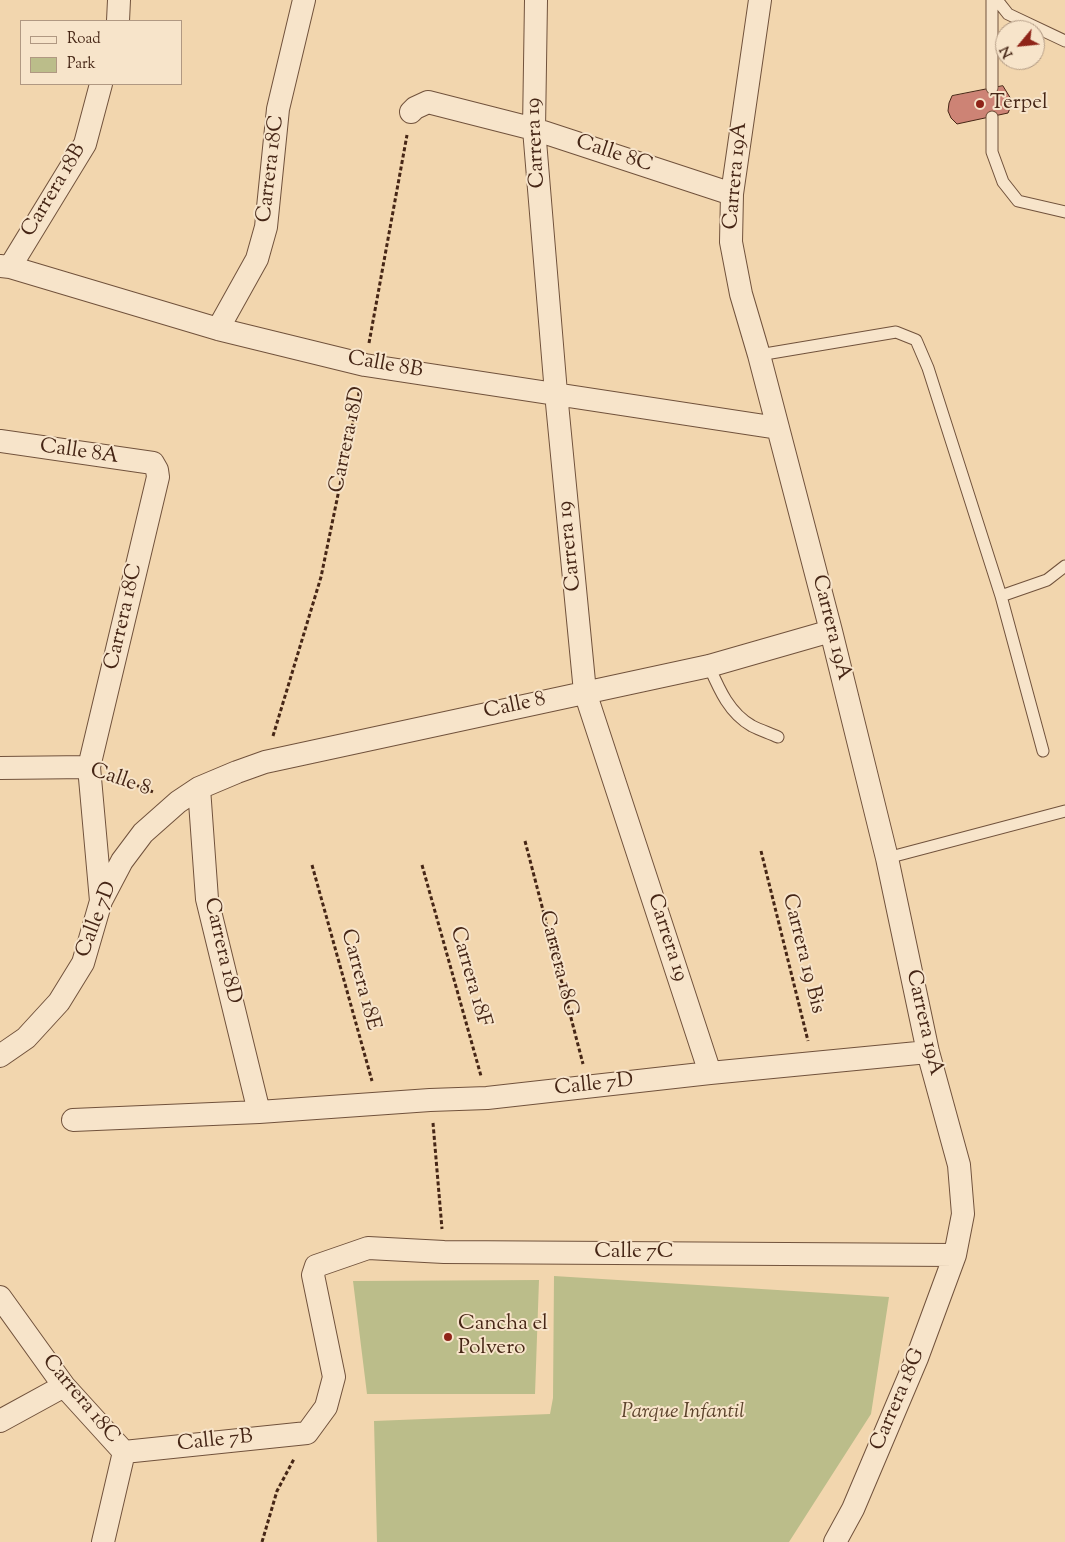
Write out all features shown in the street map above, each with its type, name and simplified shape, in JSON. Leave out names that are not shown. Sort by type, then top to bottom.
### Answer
[{"type":"street","points":[[118,20],[119,0]]},
{"type":"street","name":"Carrera 18C","points":[[218,329],[257,259],[266,227],[278,109],[304,0]]},
{"type":"street","name":"Carrera 19","points":[[536,0],[534,129],[556,393],[585,692],[710,1073]]},
{"type":"street","name":"Carrera 19A","points":[[760,0],[732,194],[731,242],[741,294],[832,631],[887,858],[928,1052],[958,1166],[963,1214],[954,1255]]},
{"type":"street","name":"Carrera 18B","points":[[5,266],[85,144],[101,85]]},
{"type":"street","name":"Calle 8C","points":[[412,112],[415,108],[428,102],[534,129],[732,194]]},
{"type":"street","name":"Calle 8B","points":[[5,266],[218,329],[365,364],[778,428]]},
{"type":"street","name":"Calle 8A","points":[[0,441],[153,463],[156,467]]},
{"type":"street","name":"Carrera 18C","points":[[102,901],[89,767],[158,477],[156,467]]},
{"type":"street","name":"Calle 8","points":[[199,788],[265,762],[709,666],[832,631]]},
{"type":"street","name":"Calle 8","points":[[0,768],[89,767]]},
{"type":"street","name":"Calle 7D","points":[[0,1056],[26,1038],[59,1002],[83,963],[102,901],[122,861],[143,833],[178,802],[199,788]]},
{"type":"street","name":"Carrera 18D","points":[[199,788],[207,899],[259,1112]]},
{"type":"street","name":"Calle 7D","points":[[73,1120],[259,1112],[487,1098],[710,1073],[928,1052]]},
{"type":"street","name":"Calle 7C","points":[[306,1433],[326,1407],[334,1377],[313,1275],[316,1266],[368,1248],[444,1252],[954,1255]]},
{"type":"street","name":"Carrera 18G","points":[[835,1542],[853,1509],[917,1358],[954,1255]]},
{"type":"street","name":"Carrera 18C","points":[[0,1297],[64,1386],[124,1452],[103,1542]]},
{"type":"street","points":[[0,1421],[64,1386]]},
{"type":"street","name":"Calle 7B","points":[[124,1452],[306,1433]]},
{"type":"lane","points":[[992,0],[992,88]]},
{"type":"lane","points":[[997,0],[1008,14],[1065,41]]},
{"type":"lane","points":[[992,117],[992,152],[1003,182],[1018,202],[1065,212]]},
{"type":"lane","points":[[759,355],[896,332],[916,340],[928,368],[1001,596],[1043,751]]},
{"type":"lane","points":[[1001,596],[1048,580],[1065,566]]},
{"type":"lane","points":[[709,666],[720,691],[733,711],[751,726],[778,737]]},
{"type":"lane","points":[[887,858],[1065,811]]},
{"type":"path","name":"Carrera 18D","points":[[265,762],[321,577],[365,364],[412,112]]},
{"type":"path","name":"Calle 8","points":[[89,767],[178,802]]},
{"type":"path","name":"Carrera 18G","points":[[525,841],[588,1086]]},
{"type":"path","name":"Carrera 19 Bis","points":[[761,851],[814,1063]]},
{"type":"path","name":"Carrera 18F","points":[[422,864],[487,1098]]},
{"type":"path","name":"Carrera 18E","points":[[312,865],[378,1104]]},
{"type":"path","points":[[430,1100],[444,1252]]},
{"type":"path","points":[[262,1542],[277,1491],[306,1433]]},
{"type":"green space","name":"Parque Infantil","points":[[554,1276],[889,1297],[871,1414],[789,1542],[377,1542],[374,1421],[550,1414],[553,1398]]},
{"type":"green space","name":"Cancha el Polvero","points":[[539,1280],[535,1394],[367,1394],[353,1281]]},
{"type":"building","name":"Terpel","points":[[1003,86],[1011,99],[1008,113],[957,124],[951,118],[948,111],[952,96]]},
{"type":"place","name":"Terpel","points":[[980,104]]},
{"type":"place","name":"Cancha el Polvero","points":[[448,1337]]}]
